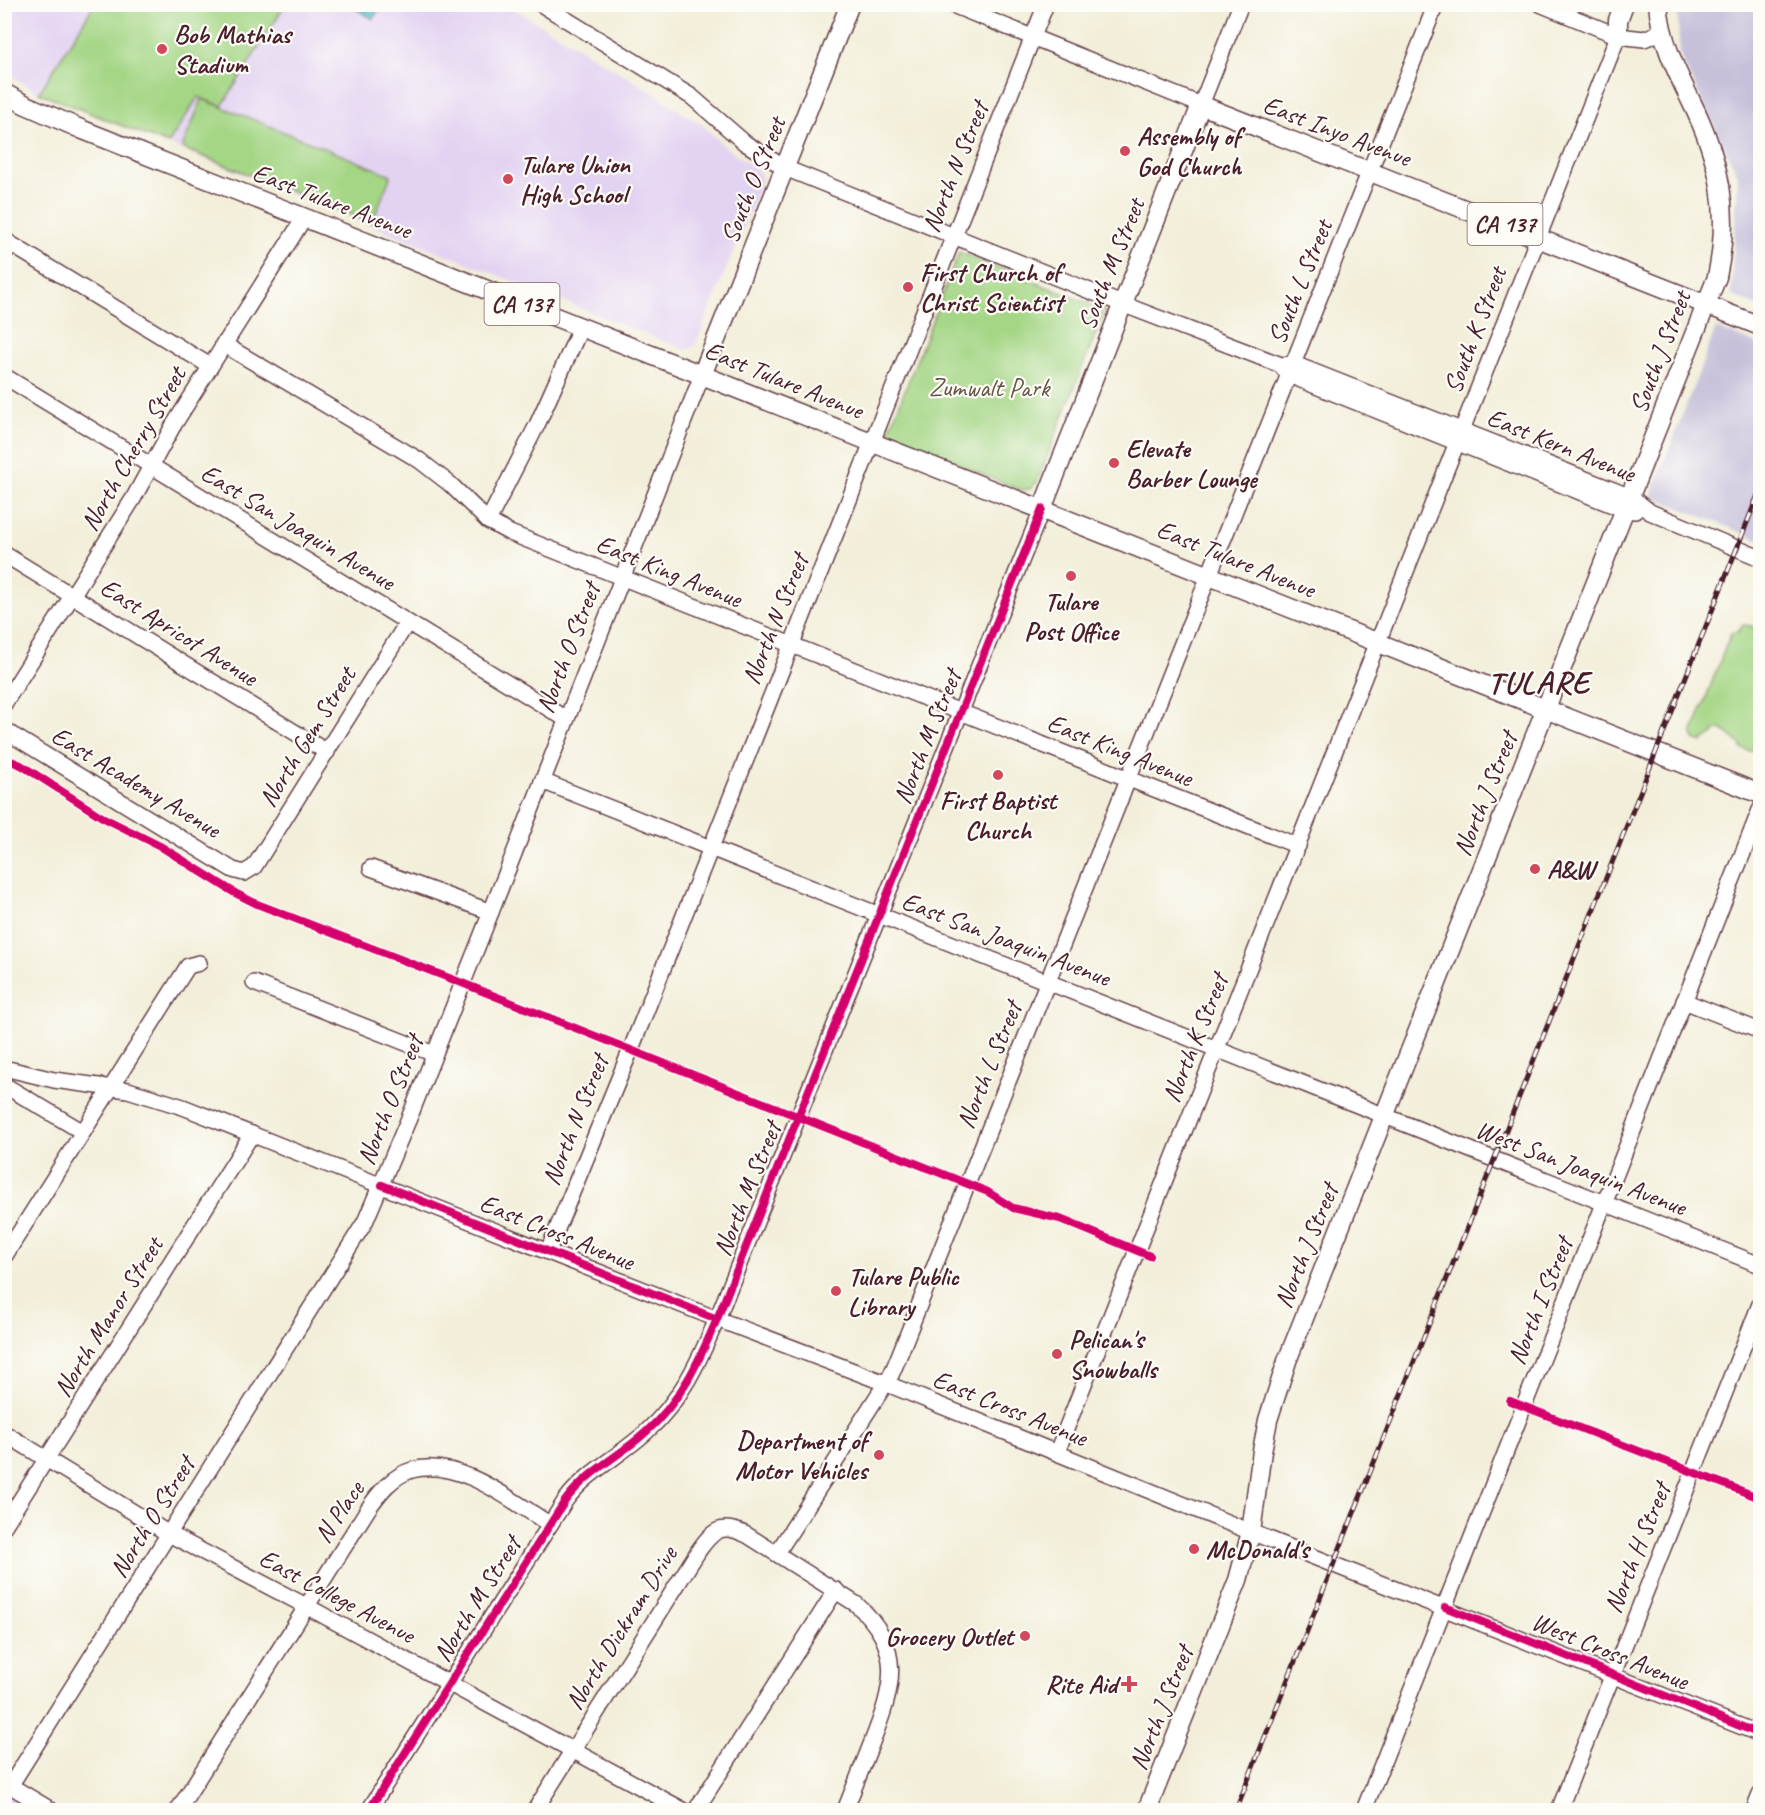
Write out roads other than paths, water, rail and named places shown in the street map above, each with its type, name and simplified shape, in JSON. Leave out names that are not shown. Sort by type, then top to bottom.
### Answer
[{"type":"main road","name":"South O Street","points":[[702,375],[850,4]]},
{"type":"main road","points":[[1618,36],[1618,20],[1624,4]]},
{"type":"main road","name":"South J Street","points":[[1546,710],[1707,305],[1717,277],[1722,250],[1724,206],[1715,158],[1691,100],[1675,70],[1662,32],[1658,4]]},
{"type":"main road","name":"East Tulare Avenue","points":[[4,93],[52,117],[303,218],[1761,794]]},
{"type":"main road","name":"East Inyo Avenue","points":[[1201,105],[1707,305]]},
{"type":"main road","name":"South M Street","points":[[1042,509],[1201,105]]},
{"type":"main road","name":"CA 137","points":[[1707,305],[1761,326]]},
{"type":"main road","name":"North J Street","points":[[1147,1810],[1238,1580],[1251,1532],[1262,1451],[1279,1384],[1546,710]]},
{"type":"street","name":"East Kern Avenue","points":[[541,4],[692,97],[745,143],[785,168],[1761,558]]},
{"type":"street","name":"East Inyo Avenue","points":[[950,4],[1201,105]]},
{"type":"street","name":"North N Street","points":[[548,1251],[631,1049],[1046,4]]},
{"type":"street","name":"South M Street","points":[[1201,105],[1241,4]]},
{"type":"street","name":"South L Street","points":[[1208,576],[1288,368],[1436,4]]},
{"type":"street","points":[[1540,4],[1618,36],[1644,39],[1662,32]]},
{"type":"street","name":"South K Street","points":[[1376,642],[1618,36]]},
{"type":"street","name":"North Cherry Street","points":[[4,704],[74,595],[223,344],[303,218]]},
{"type":"street","points":[[4,240],[210,366]]},
{"type":"street","points":[[488,521],[537,425],[581,327]]},
{"type":"street","name":"East King Avenue","points":[[223,344],[419,460],[450,484],[488,521],[510,533],[1298,846]]},
{"type":"street","name":"North O Street","points":[[7,1784],[354,1242],[382,1185],[702,375]]},
{"type":"street","name":"East San Joaquin Avenue","points":[[4,376],[566,719]]},
{"type":"street","name":"North M Street","points":[[369,1810],[571,1492],[641,1437],[665,1414],[691,1377],[717,1319],[1042,509]]},
{"type":"street","name":"East Apricot Avenue","points":[[4,554],[327,752]]},
{"type":"street","name":"North L Street","points":[[777,1553],[897,1361],[1208,576]]},
{"type":"street","name":"North Gem Street","points":[[244,873],[254,867],[407,623]]},
{"type":"street","name":"North K Street","points":[[1057,1452],[1298,846],[1376,642]]},
{"type":"street","name":"East Academy Avenue","points":[[4,730],[233,870],[244,873]]},
{"type":"street","name":"East San Joaquin Avenue","points":[[542,781],[1385,1115]]},
{"type":"street","name":"North I Street","points":[[1370,1809],[1445,1608],[1761,810]]},
{"type":"street","points":[[370,868],[491,912]]},
{"type":"street","points":[[4,1257],[188,966],[199,963]]},
{"type":"street","points":[[254,983],[434,1054]]},
{"type":"street","points":[[1684,1001],[1761,1031]]},
{"type":"street","name":"East Cross Avenue","points":[[4,1068],[54,1080],[112,1088],[170,1102],[717,1319],[885,1383],[1251,1532]]},
{"type":"street","points":[[4,1085],[83,1132]]},
{"type":"street","name":"West San Joaquin Avenue","points":[[1385,1115],[1761,1265]]},
{"type":"street","name":"North Manor Street","points":[[4,1526],[252,1134]]},
{"type":"street","name":"North H Street","points":[[1559,1810],[1761,1304]]},
{"type":"street","name":"East College Avenue","points":[[4,1433],[169,1534],[683,1810]]},
{"type":"street","name":"N Place","points":[[178,1810],[381,1490],[391,1481],[412,1470],[436,1469],[460,1473],[490,1487],[549,1524]]},
{"type":"street","name":"North Dickram Drive","points":[[535,1810],[709,1535],[718,1530],[737,1531],[836,1590],[869,1615],[886,1644],[891,1669],[888,1700],[845,1810]]},
{"type":"street","name":"West Cross Avenue","points":[[1251,1532],[1761,1734]]},
{"type":"street","points":[[696,1810],[836,1590]]},
{"type":"street","points":[[7,1784],[51,1810]]},
{"type":"street","points":[[1754,1810],[1761,1795]]},
{"type":"water","points":[[349,5],[382,5],[373,19]]},
{"type":"railway","points":[[1236,1810],[1760,490]]},
{"type":"place","name":"Bob Mathias Stadium","points":[[162,49]]},
{"type":"place","name":"Assembly of God Church","points":[[1125,151]]},
{"type":"place","name":"Tulare Union High School","points":[[508,179]]},
{"type":"place","name":"First Church of Christ Scientist","points":[[908,287]]},
{"type":"place","name":"Elevate Barber Lounge","points":[[1114,463]]},
{"type":"place","name":"Tulare Post Office","points":[[1071,576]]},
{"type":"place","name":"First Baptist Church","points":[[998,775]]},
{"type":"place","name":"A&W","points":[[1535,869]]},
{"type":"place","name":"Tulare Public Library","points":[[836,1291]]},
{"type":"place","name":"Pelican's Snowballs","points":[[1057,1354]]},
{"type":"place","name":"Department of Motor Vehicles","points":[[879,1455]]},
{"type":"place","name":"McDonald's","points":[[1194,1549]]},
{"type":"place","name":"Grocery Outlet","points":[[1025,1636]]},
{"type":"place","name":"Rite Aid","points":[[1129,1684]]},
{"type":"district","name":"TULARE","points":[[1539,682]]},
{"type":"park label","name":"Zumwalt Park","points":[[989,387]]}]
